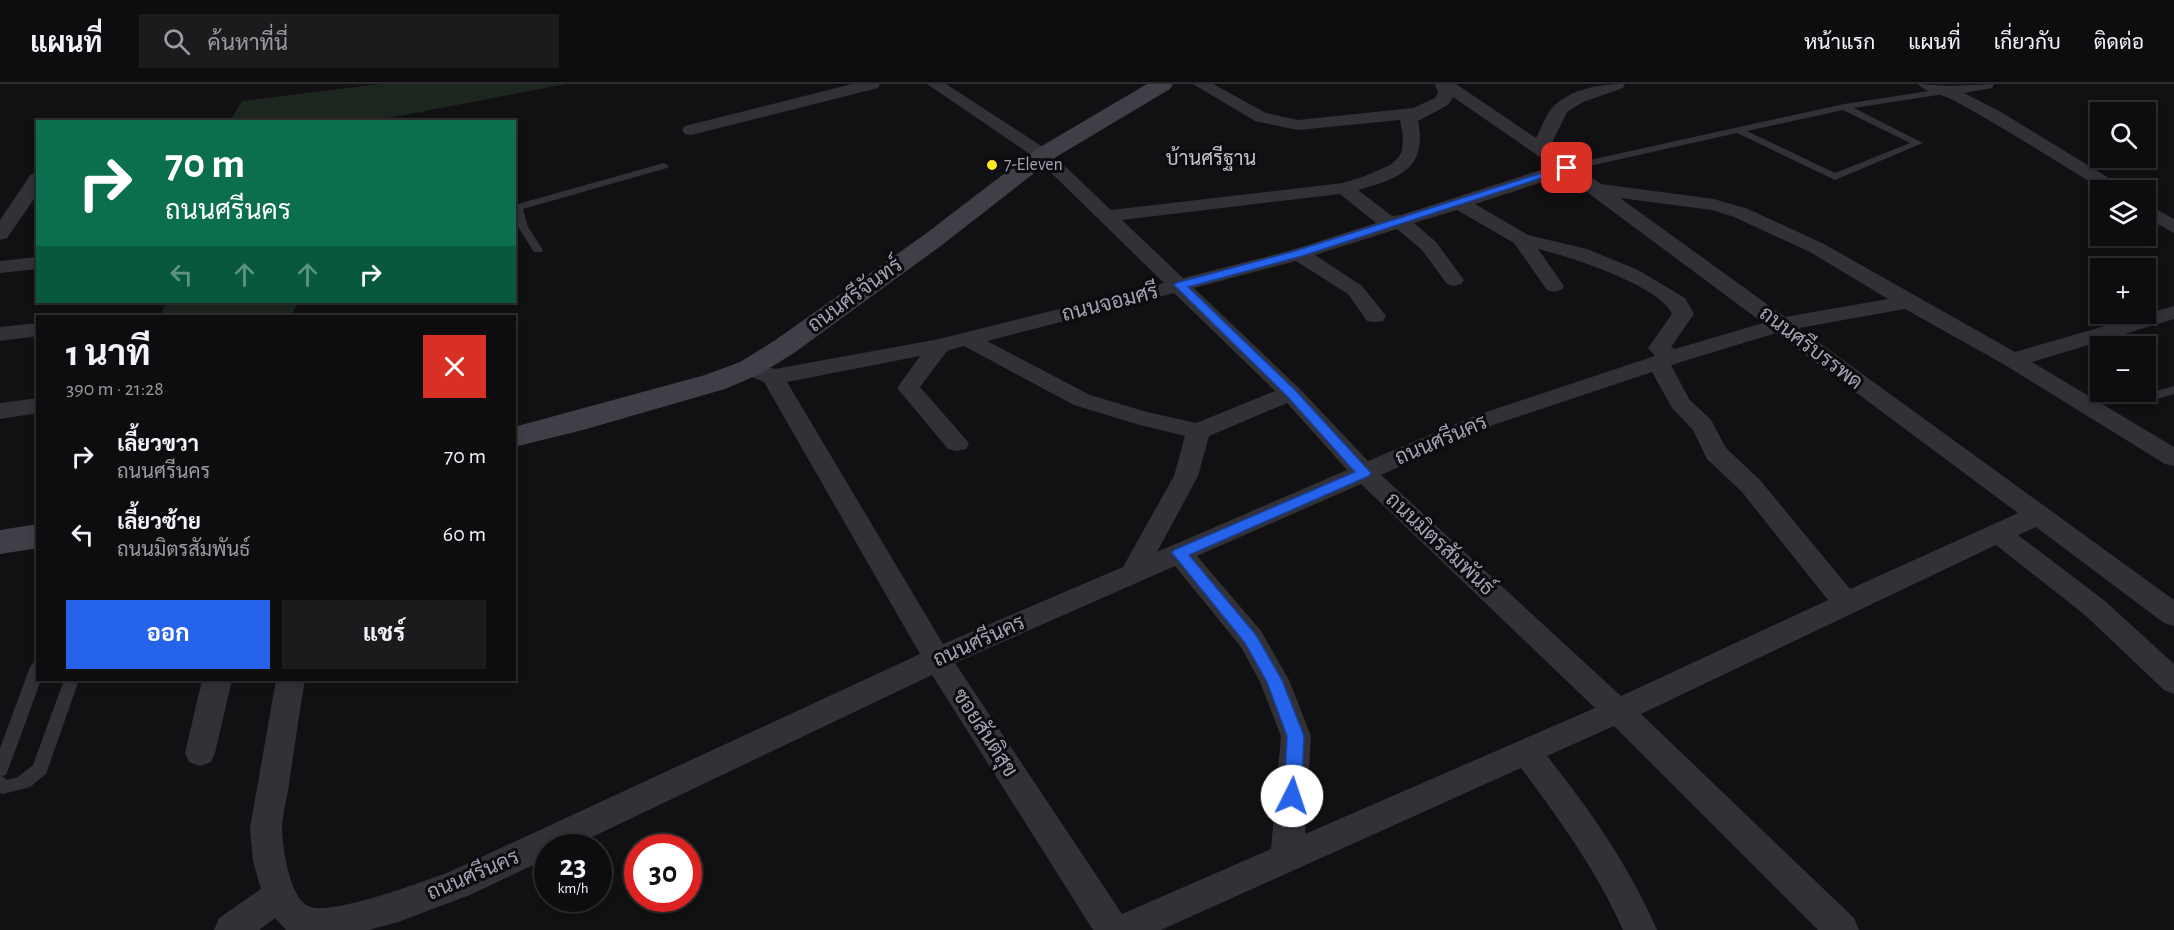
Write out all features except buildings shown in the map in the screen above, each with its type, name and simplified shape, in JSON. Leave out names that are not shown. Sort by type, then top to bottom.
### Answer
[{"type":"main road","name":"ถนนศรีจันทร์","points":[[516,436],[572,423],[715,382],[761,373],[773,354],[933,240],[1043,155],[1162,84]]},
{"type":"main road","points":[[0,543],[36,536]]},
{"type":"street","points":[[691,130],[873,84]]},
{"type":"street","name":"ถนนมิตรสัมพันธ์","points":[[935,84],[1043,155],[1291,393],[1364,473],[1618,711],[1842,930]]},
{"type":"street","points":[[1201,84],[1261,117],[1298,125],[1355,121],[1417,112],[1442,101],[1446,93],[1444,84]]},
{"type":"street","name":"ถนนศรีบรรพด","points":[[1444,84],[1540,148],[2174,615]]},
{"type":"street","points":[[1540,148],[1560,109],[1577,98],[1617,84]]},
{"type":"street","points":[[1926,84],[1957,88],[1986,84]]},
{"type":"street","points":[[1957,88],[1995,116],[2099,180]]},
{"type":"street","points":[[1106,216],[1344,188],[1381,177],[1404,165],[1410,155],[1413,142],[1409,120],[1417,112]]},
{"type":"street","name":"ถนนจอมศรี","points":[[761,373],[939,346],[1180,285],[1299,254],[1567,168]]},
{"type":"street","points":[[0,234],[29,204],[36,184]]},
{"type":"street","points":[[1344,188],[1429,246],[1454,280]]},
{"type":"street","points":[[1594,189],[1714,205],[1741,213],[1817,248],[2013,360],[2174,459]]},
{"type":"street","points":[[1458,202],[1521,239],[1580,254],[1631,274],[1678,302],[1683,314],[1659,348],[1680,403],[1703,426],[1716,453],[1751,486],[1846,603]]},
{"type":"street","points":[[2156,216],[2174,227]]},
{"type":"street","points":[[1521,239],[1554,286]]},
{"type":"street","points":[[1299,254],[1355,290],[1375,315]]},
{"type":"street","points":[[0,267],[36,263]]},
{"type":"street","name":"ถนนศรีนคร","points":[[290,681],[266,828],[270,861],[280,895],[290,912],[306,927],[335,923],[398,906],[458,884],[937,659],[1485,420],[1779,325],[1908,302]]},
{"type":"street","points":[[2013,360],[2174,312]]},
{"type":"street","points":[[0,334],[36,329]]},
{"type":"street","points":[[967,339],[1082,399],[1144,419],[1198,431],[1291,393]]},
{"type":"street","points":[[939,346],[908,388],[957,443]]},
{"type":"street","name":"ซอยสันติสุข","points":[[761,373],[937,659],[1113,930]]},
{"type":"street","points":[[0,411],[36,405]]},
{"type":"street","points":[[1132,574],[1186,476],[1198,431]]},
{"type":"street","points":[[1123,930],[1618,711],[2038,515]]},
{"type":"street","points":[[1999,534],[2095,608],[2174,682]]},
{"type":"street","points":[[1179,553],[1251,639],[1274,680],[1296,736],[1287,858]]},
{"type":"street","points":[[200,753],[217,681]]},
{"type":"street","points":[[1526,752],[1578,819],[1624,896],[1640,930]]},
{"type":"street","points":[[231,930],[280,895]]},
{"type":"lane","points":[[1567,168],[1844,107],[1957,88]]},
{"type":"lane","points":[[1737,130],[1835,177],[1918,143],[1844,107]]},
{"type":"lane","points":[[538,250],[523,227],[517,207],[664,166]]},
{"type":"lane","points":[[2156,395],[2174,390]]},
{"type":"lane","points":[[0,770],[36,672]]},
{"type":"lane","points":[[0,783],[3,787],[12,787],[34,776],[40,769],[72,681]]},
{"type":"shaded area","points":[[380,84],[566,84],[383,120],[231,120],[242,101]]},
{"type":"shaded area","points":[[165,303],[298,303],[292,315],[161,315]]},
{"type":"place","name":"7-Eleven","points":[[992,165]]},
{"type":"district","name":"บ้านศรีฐาน","points":[[1211,159]]},
{"type":"route","points":[[1292,796],[1296,736],[1274,680],[1251,639],[1179,553],[1364,473],[1291,393],[1180,285],[1299,254],[1398,220],[1567,168]]}]
